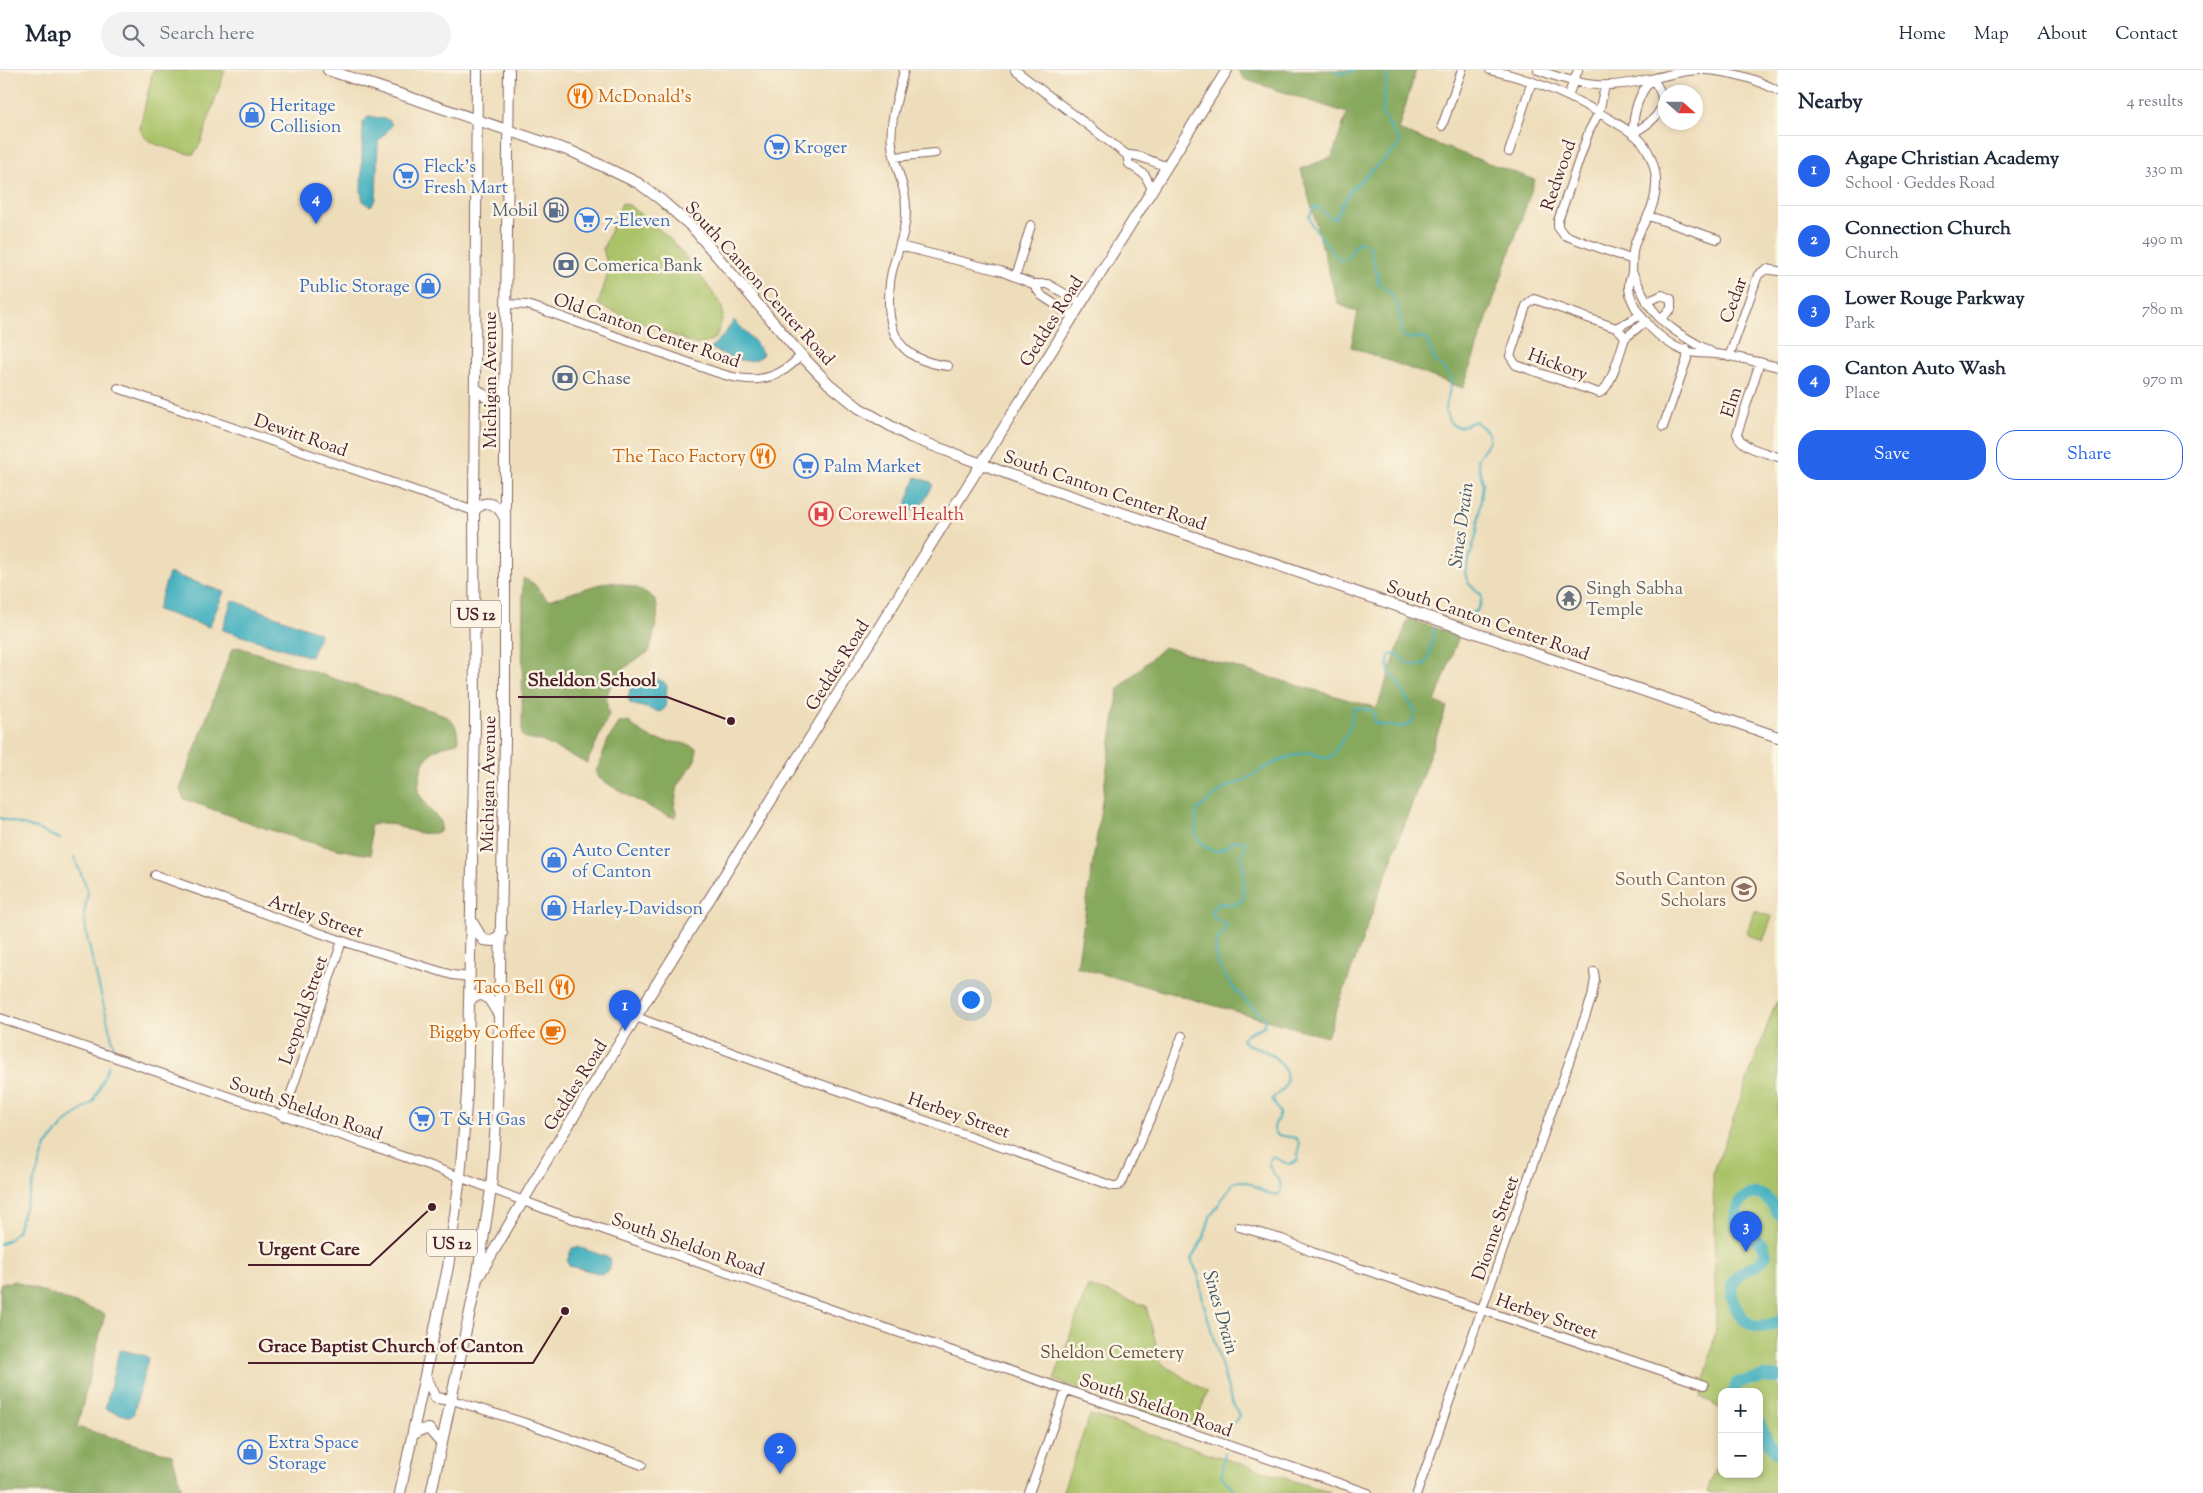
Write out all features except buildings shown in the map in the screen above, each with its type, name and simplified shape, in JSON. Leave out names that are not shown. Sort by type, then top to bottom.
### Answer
[{"type":"main road","name":"South Canton Center Road","points":[[328,70],[587,158],[638,183],[660,199],[704,240],[801,356],[840,394],[880,422],[927,445],[980,465],[1261,559],[1778,737]]},
{"type":"main road","name":"Michigan Avenue","points":[[400,1493],[448,1267],[460,1178],[467,1093],[475,727],[474,511],[477,70]]},
{"type":"main road","name":"Michigan Avenue","points":[[431,1493],[477,1279],[491,1189],[497,1110],[505,739],[505,397],[509,70]]},
{"type":"main road","name":"Geddes Road","points":[[477,1279],[486,1268],[523,1201],[636,1017],[1227,70]]},
{"type":"main road","points":[[475,388],[486,399],[491,401],[501,400],[505,397]]},
{"type":"main road","points":[[474,511],[482,504],[490,503],[501,510],[505,520]]},
{"type":"main road","points":[[471,919],[483,940],[493,941],[502,933]]},
{"type":"main road","points":[[469,1002],[474,996],[483,995],[489,999],[499,1015]]},
{"type":"main road","points":[[426,1376],[436,1398],[452,1400]]},
{"type":"main road","points":[[413,1435],[420,1430],[429,1429],[442,1444]]},
{"type":"street","points":[[904,70],[892,125],[892,142],[906,205],[905,225],[890,278],[890,323],[898,342],[908,352],[930,363],[948,366]]},
{"type":"street","points":[[1442,126],[1462,70]]},
{"type":"street","points":[[1490,70],[1504,71],[1568,96],[1599,112],[1633,134],[1648,151],[1656,176],[1655,198],[1649,216],[1638,235],[1630,259],[1632,272],[1647,302],[1660,319],[1688,340],[1716,354]]},
{"type":"street","points":[[1538,70],[1573,83],[1606,86],[1652,79],[1670,73],[1705,70],[1726,71],[1778,91]]},
{"type":"street","points":[[1568,96],[1578,70]]},
{"type":"street","points":[[1633,134],[1634,114],[1639,98],[1644,88],[1652,79],[1653,70]]},
{"type":"street","points":[[1020,71],[1127,155],[1129,164],[1145,175],[1152,189]]},
{"type":"street","points":[[1633,134],[1647,126],[1661,110],[1663,95],[1652,79]]},
{"type":"street","points":[[1509,152],[1532,81]]},
{"type":"street","name":"Redwood","points":[[1606,86],[1599,112],[1589,131],[1558,221],[1558,227],[1564,235],[1630,259]]},
{"type":"street","points":[[895,157],[935,153]]},
{"type":"street","points":[[1127,155],[1136,154],[1152,163],[1166,166]]},
{"type":"street","points":[[1649,216],[1717,238]]},
{"type":"street","points":[[1015,276],[1031,225]]},
{"type":"street","points":[[900,246],[1015,276],[1033,284],[1048,284],[1081,304]]},
{"type":"street","name":"Cedar","points":[[1729,357],[1758,275],[1766,269],[1778,271]]},
{"type":"street","points":[[1632,272],[1629,284],[1635,307],[1666,340],[1686,351],[1716,354],[1778,367]]},
{"type":"street","points":[[1033,284],[1042,296],[1074,316]]},
{"type":"street","points":[[1647,302],[1662,295],[1671,299],[1671,309],[1660,319]]},
{"type":"street","name":"Hickory","points":[[1625,338],[1616,328],[1534,299],[1526,306],[1510,356],[1516,365],[1599,393],[1603,392],[1608,385],[1625,338],[1643,317]]},
{"type":"street","name":"Old Canton Center Road","points":[[506,304],[527,305],[540,309],[649,349],[740,378],[758,379],[774,375],[788,367],[801,356]]},
{"type":"street","points":[[1616,328],[1643,317],[1652,310]]},
{"type":"street","points":[[1663,427],[1687,359],[1688,340]]},
{"type":"street","name":"Elm","points":[[1760,362],[1738,434],[1746,445],[1778,457]]},
{"type":"street","name":"Dewitt Road","points":[[118,388],[474,511]]},
{"type":"street","name":"Artley Street","points":[[155,875],[342,941],[452,975],[470,977]]},
{"type":"street","name":"Leopold Street","points":[[282,1116],[342,941]]},
{"type":"street","name":"Dionne Street","points":[[1417,1493],[1592,997],[1596,979],[1594,972]]},
{"type":"street","name":"Herbey Street","points":[[636,1017],[760,1063],[1113,1186],[1118,1186],[1122,1182],[1154,1110],[1182,1036]]},
{"type":"street","name":"South Sheldon Road","points":[[0,1018],[1220,1444],[1368,1493]]},
{"type":"street","name":"Herbey Street","points":[[1238,1227],[1282,1239],[1312,1252],[1704,1386]]},
{"type":"street","points":[[1029,1493],[1066,1390]]},
{"type":"street","points":[[452,1400],[532,1425],[642,1465]]},
{"type":"green space","points":[[153,70],[225,70],[201,142],[194,154],[159,145],[146,138],[142,133],[140,127]]},
{"type":"green space","points":[[1238,70],[1416,70],[1398,130],[1535,180],[1463,388],[1351,347],[1358,312],[1338,304],[1301,169],[1332,157],[1347,113],[1244,79]]},
{"type":"green space","points":[[622,203],[629,205],[668,237],[692,264],[722,306],[723,316],[716,338],[703,344],[694,344],[598,305],[609,270],[603,249]]},
{"type":"green space","points":[[523,578],[533,583],[548,600],[609,582],[641,590],[656,602],[657,621],[649,652],[632,662],[611,685],[607,704],[609,714],[587,763],[541,741],[526,739],[522,735]]},
{"type":"green space","points":[[1408,619],[1459,636],[1435,702],[1447,707],[1327,1037],[1077,967],[1119,688],[1164,647],[1377,708]]},
{"type":"green space","points":[[238,647],[445,715],[449,718],[456,727],[458,742],[441,747],[428,756],[422,767],[418,792],[428,808],[441,821],[440,832],[415,832],[386,823],[370,826],[371,855],[323,846],[253,824],[184,799],[180,790],[232,649]]},
{"type":"green space","points":[[628,721],[649,737],[663,741],[683,743],[697,749],[695,760],[678,786],[674,807],[677,813],[675,817],[650,807],[626,794],[599,778],[596,772],[608,740],[619,723]]},
{"type":"green space","points":[[1755,911],[1772,917],[1763,941],[1746,934]]},
{"type":"green space","points":[[1776,1002],[1778,1003],[1778,1493],[1707,1493],[1718,1458],[1718,1478],[1763,1478],[1763,1388],[1718,1388],[1718,1408],[1701,1397],[1716,1330],[1713,1174]]},
{"type":"green space","points":[[14,1281],[105,1314],[77,1427],[172,1455],[183,1493],[0,1493],[0,1284]]},
{"type":"green space","name":"Sheldon Cemetery","points":[[1088,1286],[1146,1306],[1161,1363],[1207,1392],[1194,1429],[1054,1380]]},
{"type":"green space","points":[[1090,1415],[1331,1493],[1062,1493]]},
{"type":"water","points":[[369,116],[389,120],[392,125],[378,142],[376,199],[370,206],[363,201],[361,191],[363,122]]},
{"type":"water","points":[[734,320],[756,343],[763,354],[758,359],[744,361],[729,357],[710,348],[724,335]]},
{"type":"water","points":[[916,477],[931,482],[933,485],[921,505],[908,511],[905,507]]},
{"type":"water","points":[[169,573],[224,592],[209,627],[157,610]]},
{"type":"water","points":[[232,600],[320,633],[311,657],[222,630]]},
{"type":"water","points":[[651,676],[664,682],[667,686],[665,708],[660,712],[631,704],[628,698],[632,681]]},
{"type":"water","points":[[578,1247],[610,1258],[609,1271],[603,1274],[569,1266],[567,1261],[572,1248]]},
{"type":"water","points":[[122,1350],[146,1356],[148,1359],[133,1415],[130,1417],[105,1409],[119,1351]]},
{"type":"waterway","name":"Sines Drain","points":[[1334,70],[1340,74],[1355,70]]},
{"type":"waterway","name":"Sines Drain","points":[[1388,70],[1382,114],[1400,142],[1398,147],[1352,188],[1334,219],[1315,206],[1309,216],[1312,225],[1341,262],[1348,258],[1357,243],[1363,242],[1370,246],[1379,283],[1390,292],[1396,304],[1403,336],[1408,339],[1419,337],[1426,339],[1435,361],[1448,373],[1452,381],[1445,409],[1449,421],[1454,426],[1460,427],[1475,421],[1489,433],[1489,442],[1477,459],[1483,483],[1477,532],[1465,573],[1468,583],[1481,594],[1481,602],[1479,608],[1473,613],[1446,609],[1441,613]]},
{"type":"waterway","name":"Sines Drain","points":[[1224,1438],[1224,1433],[1239,1415],[1231,1400],[1203,1301],[1198,1274],[1191,1259],[1204,1237],[1210,1217],[1234,1182],[1246,1182],[1267,1193],[1279,1194],[1281,1185],[1269,1165],[1269,1160],[1273,1157],[1288,1164],[1298,1160],[1299,1143],[1296,1138],[1278,1135],[1274,1130],[1280,1113],[1272,1099],[1284,1088],[1286,1082],[1285,1070],[1273,1056],[1242,1040],[1246,1034],[1264,1026],[1265,1019],[1231,985],[1218,964],[1216,953],[1217,942],[1227,925],[1213,917],[1211,911],[1219,903],[1235,905],[1243,899],[1244,870],[1241,858],[1246,844],[1243,841],[1235,840],[1223,849],[1216,851],[1205,847],[1196,836],[1196,811],[1226,787],[1243,781],[1288,757],[1309,752],[1325,758],[1331,757],[1349,730],[1354,708],[1371,710],[1374,713],[1374,722],[1379,725],[1403,727],[1410,724],[1415,710],[1389,672],[1388,660],[1390,655],[1396,654],[1410,665],[1424,665],[1428,660],[1435,628]]},
{"type":"waterway","points":[[0,818],[39,830],[60,839]]},
{"type":"waterway","points":[[74,857],[88,891],[84,914],[87,938],[114,1051]]},
{"type":"waterway","points":[[0,1244],[10,1239],[17,1231],[46,1146],[65,1123],[93,1102],[109,1065]]},
{"type":"waterway","points":[[1778,1213],[1769,1200],[1764,1196],[1755,1194],[1745,1198],[1737,1208],[1736,1225],[1763,1245],[1766,1254],[1756,1265],[1739,1274],[1733,1285],[1732,1292],[1733,1300],[1740,1315],[1752,1325],[1761,1327],[1778,1322]]},
{"type":"waterway","points":[[1735,1388],[1737,1383],[1763,1377],[1778,1377]]},
{"type":"waterway","points":[[1763,1431],[1769,1443],[1778,1453]]},
{"type":"waterway","name":"Sines Drain","points":[[1224,1452],[1221,1475],[1237,1493]]},
{"type":"place","name":"McDonald's","points":[[580,96]]},
{"type":"place","name":"Heritage Collision","points":[[252,115]]},
{"type":"place","name":"Kroger","points":[[777,147]]},
{"type":"place","name":"Fleck's Fresh Mart","points":[[406,176]]},
{"type":"place","name":"Mobil","points":[[556,210]]},
{"type":"place","name":"7-Eleven","points":[[587,220]]},
{"type":"place","name":"Canton Auto Wash","points":[[316,224]]},
{"type":"place","name":"Comerica Bank","points":[[566,265]]},
{"type":"place","name":"Public Storage","points":[[428,286]]},
{"type":"place","name":"Chase","points":[[565,378]]},
{"type":"place","name":"The Taco Factory","points":[[763,456]]},
{"type":"place","name":"Palm Market","points":[[806,466]]},
{"type":"place","name":"Corewell Health","points":[[821,514]]},
{"type":"place","name":"Singh Sabha Temple","points":[[1569,598]]},
{"type":"place","name":"Sheldon School","points":[[731,721]]},
{"type":"place","name":"Auto Center of Canton","points":[[554,860]]},
{"type":"place","name":"South Canton Scholars","points":[[1744,889]]},
{"type":"place","name":"Harley-Davidson","points":[[554,908]]},
{"type":"place","name":"Taco Bell","points":[[562,987]]},
{"type":"place","name":"Agape Christian Academy","points":[[625,1031]]},
{"type":"place","name":"Biggby Coffee","points":[[553,1032]]},
{"type":"place","name":"T & H Gas","points":[[422,1119]]},
{"type":"place","name":"Urgent Care","points":[[432,1207]]},
{"type":"place","name":"Lower Rouge Parkway","points":[[1746,1252]]},
{"type":"place","name":"Grace Baptist Church of Canton","points":[[565,1311]]},
{"type":"place","name":"Extra Space Storage","points":[[250,1452]]},
{"type":"place","name":"Connection Church","points":[[780,1474]]}]
